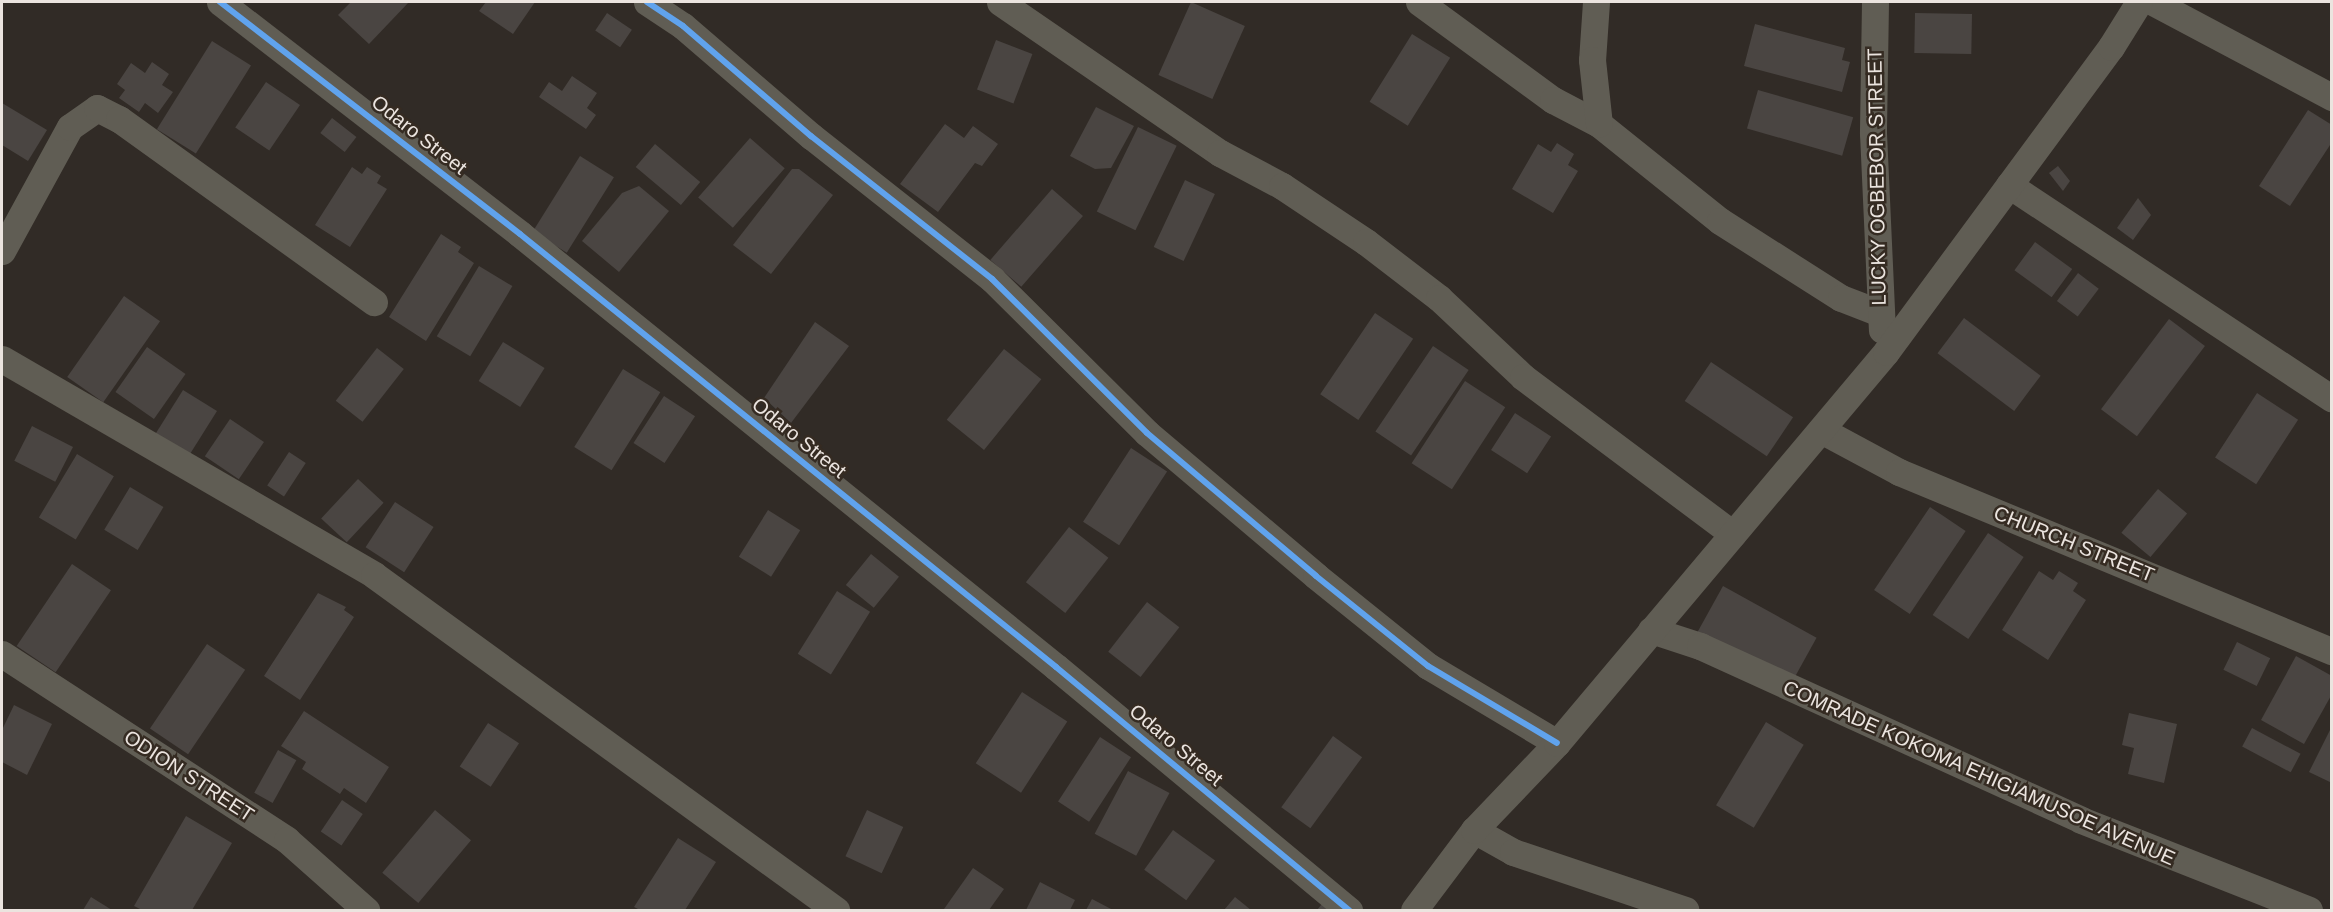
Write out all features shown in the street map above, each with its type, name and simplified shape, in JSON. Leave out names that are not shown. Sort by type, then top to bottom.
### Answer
[{"type":"street","name":"Odaro Street","points":[[220,2],[530,241],[1056,667],[1349,910]]},
{"type":"street","points":[[647,2],[683,26],[810,136],[992,279],[1147,433],[1316,576],[1428,666],[1557,743]]},
{"type":"street","points":[[1000,2],[1220,153],[1282,186],[1366,242],[1439,298],[1523,377],[1733,534]]},
{"type":"street","points":[[1419,2],[1553,100],[1599,124],[1720,221],[1841,298],[1880,313]]},
{"type":"street","points":[[1596,2],[1592,60],[1599,124]]},
{"type":"street","name":"LUCKY OGBEBOR STREET","points":[[1875,2],[1873,133],[1880,313],[1886,352]]},
{"type":"street","points":[[1414,910],[1474,830],[1557,743],[1886,352],[2110,47],[2139,2]]},
{"type":"street","points":[[2153,2],[2331,97]]},
{"type":"street","points":[[2,251],[70,128],[96,108],[119,119],[374,302]]},
{"type":"street","points":[[2008,185],[2331,399]]},
{"type":"street","points":[[2,359],[374,576],[836,910]]},
{"type":"street","name":"CHURCH STREET","points":[[1821,430],[1899,472],[2331,651]]},
{"type":"street","name":"COMRADE KOKOMA EHIGIAMUSOE AVENUE","points":[[1652,630],[1700,646],[1760,677],[2082,820],[2309,910]]},
{"type":"street","name":"ODION STREET","points":[[2,654],[287,840],[366,910]]},
{"type":"street","points":[[1474,830],[1513,852],[1685,910]]},
{"type":"building","points":[[351,2],[409,2],[369,44],[338,15]]},
{"type":"building","points":[[486,2],[535,2],[513,34],[479,11]]},
{"type":"building","points":[[1191,2],[1245,26],[1212,99],[1158,75]]},
{"type":"building","points":[[607,13],[632,30],[620,47],[595,30]]},
{"type":"building","points":[[1915,13],[1972,14],[1971,54],[1914,53]]},
{"type":"building","points":[[1755,24],[1845,48],[1842,60],[1850,62],[1842,92],[1744,66]]},
{"type":"building","points":[[1412,34],[1450,58],[1408,126],[1370,102]]},
{"type":"building","points":[[996,40],[1032,54],[1013,103],[977,89]]},
{"type":"building","points":[[212,41],[251,65],[196,154],[157,129]]},
{"type":"building","points":[[152,62],[169,74],[162,85],[173,92],[158,113],[145,103],[139,112],[119,98],[125,90],[117,84],[131,63],[145,73]]},
{"type":"building","points":[[572,76],[597,93],[587,108],[596,115],[586,129],[539,97],[549,82],[562,91]]},
{"type":"building","points":[[266,82],[300,105],[269,151],[235,128]]},
{"type":"building","points":[[1758,90],[1853,117],[1842,156],[1747,128]]},
{"type":"building","points":[[2,103],[47,130],[28,161],[2,145]]},
{"type":"building","points":[[1096,107],[1134,126],[1111,168],[1095,169],[1070,156]]},
{"type":"building","points":[[2308,110],[2332,125],[2332,142],[2290,206],[2259,186]]},
{"type":"building","points":[[332,118],[356,137],[345,152],[320,133]]},
{"type":"building","points":[[945,124],[964,138],[973,126],[998,144],[982,166],[975,163],[938,212],[900,184]]},
{"type":"building","points":[[1138,127],[1177,146],[1135,230],[1097,211]]},
{"type":"building","points":[[750,138],[785,168],[733,228],[698,198]]},
{"type":"building","points":[[1557,143],[1574,154],[1568,165],[1578,171],[1553,213],[1512,189],[1538,144],[1551,152]]},
{"type":"building","points":[[655,144],[700,182],[681,205],[636,167]]},
{"type":"building","points":[[580,156],[614,177],[567,253],[533,231]]},
{"type":"building","points":[[2058,166],[2070,181],[2063,191],[2049,173]]},
{"type":"building","points":[[352,167],[362,174],[367,167],[381,176],[377,183],[387,189],[350,247],[315,225]]},
{"type":"building","points":[[792,169],[799,169],[833,195],[771,274],[733,245]]},
{"type":"building","points":[[1185,180],[1215,194],[1184,261],[1154,247]]},
{"type":"building","points":[[639,186],[669,211],[619,272],[582,241],[622,193]]},
{"type":"building","points":[[1052,189],[1083,216],[1021,287],[990,260]]},
{"type":"building","points":[[2138,198],[2151,215],[2133,240],[2117,228]]},
{"type":"building","points":[[441,234],[461,247],[458,252],[474,263],[426,341],[389,317]]},
{"type":"building","points":[[2035,242],[2072,269],[2052,297],[2014,270]]},
{"type":"building","points":[[479,266],[512,286],[470,356],[437,336]]},
{"type":"building","points":[[2078,273],[2099,289],[2078,317],[2057,301]]},
{"type":"building","points":[[124,296],[160,321],[103,402],[67,377]]},
{"type":"building","points":[[1375,313],[1413,339],[1358,420],[1320,394]]},
{"type":"building","points":[[1964,318],[2041,376],[2014,411],[1938,353]]},
{"type":"building","points":[[2169,319],[2205,346],[2137,436],[2101,409]]},
{"type":"building","points":[[815,322],[849,346],[791,423],[764,398]]},
{"type":"building","points":[[503,342],[545,368],[520,407],[479,381]]},
{"type":"building","points":[[1433,346],[1469,370],[1411,455],[1375,431]]},
{"type":"building","points":[[147,347],[186,374],[154,419],[115,392]]},
{"type":"building","points":[[377,348],[404,369],[363,422],[336,401]]},
{"type":"building","points":[[1004,349],[1041,379],[984,450],[947,420]]},
{"type":"building","points":[[1711,362],[1793,417],[1767,456],[1685,401]]},
{"type":"building","points":[[623,369],[660,392],[612,470],[574,447]]},
{"type":"building","points":[[1465,381],[1505,407],[1452,489],[1412,463]]},
{"type":"building","points":[[183,390],[217,411],[190,454],[151,441]]},
{"type":"building","points":[[2257,393],[2298,420],[2256,484],[2215,458]]},
{"type":"building","points":[[664,396],[695,416],[665,463],[634,443]]},
{"type":"building","points":[[1515,413],[1551,436],[1527,473],[1491,450]]},
{"type":"building","points":[[230,419],[264,442],[239,479],[205,456]]},
{"type":"building","points":[[32,426],[73,447],[55,482],[14,461]]},
{"type":"building","points":[[1131,448],[1167,471],[1119,545],[1083,522]]},
{"type":"building","points":[[289,452],[306,463],[284,496],[267,486]]},
{"type":"building","points":[[77,454],[114,476],[76,540],[39,517]]},
{"type":"building","points":[[358,479],[384,503],[347,542],[321,518]]},
{"type":"building","points":[[130,487],[163,507],[138,550],[104,530]]},
{"type":"building","points":[[2158,489],[2187,513],[2150,557],[2121,533]]},
{"type":"building","points":[[395,502],[434,527],[404,572],[366,547]]},
{"type":"building","points":[[1930,507],[1966,531],[1910,614],[1874,590]]},
{"type":"building","points":[[768,510],[800,530],[771,577],[739,557]]},
{"type":"building","points":[[1069,527],[1108,558],[1065,613],[1026,582]]},
{"type":"building","points":[[1988,533],[2024,557],[1968,639],[1933,615]]},
{"type":"building","points":[[871,554],[899,577],[874,608],[846,585]]},
{"type":"building","points":[[72,564],[111,590],[56,672],[17,646]]},
{"type":"building","points":[[2039,571],[2053,580],[2059,571],[2078,583],[2073,591],[2086,600],[2048,660],[2002,630]]},
{"type":"building","points":[[1723,586],[1817,638],[1789,687],[1696,635]]},
{"type":"building","points":[[837,591],[870,612],[831,674],[798,654]]},
{"type":"building","points":[[318,593],[346,607],[344,610],[354,617],[300,700],[264,676]]},
{"type":"building","points":[[1147,602],[1179,627],[1141,677],[1108,652]]},
{"type":"building","points":[[2237,642],[2270,658],[2257,686],[2223,670]]},
{"type":"building","points":[[207,644],[245,670],[188,754],[150,729]]},
{"type":"building","points":[[2296,656],[2332,676],[2332,694],[2304,744],[2261,720]]},
{"type":"building","points":[[1022,692],[1067,721],[1021,793],[976,763]]},
{"type":"building","points":[[14,705],[52,724],[27,775],[2,762],[2,730]]},
{"type":"building","points":[[304,711],[389,767],[366,803],[344,788],[340,794],[302,769],[306,762],[281,746]]},
{"type":"building","points":[[2129,713],[2177,724],[2164,783],[2128,774],[2134,748],[2122,745]]},
{"type":"building","points":[[1766,722],[1804,745],[1754,828],[1716,805]]},
{"type":"building","points":[[488,723],[519,743],[491,787],[460,767]]},
{"type":"building","points":[[2332,726],[2332,783],[2309,772]]},
{"type":"building","points":[[2252,728],[2301,754],[2291,772],[2242,747]]},
{"type":"building","points":[[1333,736],[1362,757],[1310,828],[1281,807]]},
{"type":"building","points":[[1100,737],[1131,757],[1089,822],[1058,802]]},
{"type":"building","points":[[278,750],[296,760],[273,803],[254,793]]},
{"type":"building","points":[[1128,771],[1169,793],[1136,856],[1095,834]]},
{"type":"building","points":[[342,800],[363,814],[341,845],[321,832]]},
{"type":"building","points":[[435,810],[471,840],[418,903],[382,873]]},
{"type":"building","points":[[867,810],[903,827],[882,873],[845,856]]},
{"type":"building","points":[[186,816],[232,843],[192,910],[142,910],[134,906]]},
{"type":"building","points":[[1173,830],[1215,861],[1186,900],[1144,870]]},
{"type":"building","points":[[678,838],[716,862],[685,910],[640,910],[634,907]]},
{"type":"building","points":[[973,868],[1004,889],[989,910],[944,909]]},
{"type":"building","points":[[1040,882],[1075,900],[1070,910],[1026,910]]},
{"type":"building","points":[[91,897],[112,910],[83,910]]},
{"type":"building","points":[[1235,897],[1251,910],[1224,910]]},
{"type":"building","points":[[1092,899],[1113,910],[1086,910]]},
{"type":"building","points":[[1326,899],[1340,910],[1317,910]]},
{"type":"cycle path","points":[[220,2],[520,234],[1056,667],[1349,910]]},
{"type":"cycle path","points":[[647,2],[683,26],[811,136],[992,279],[1147,433],[1316,576],[1428,666],[1557,743]]}]
